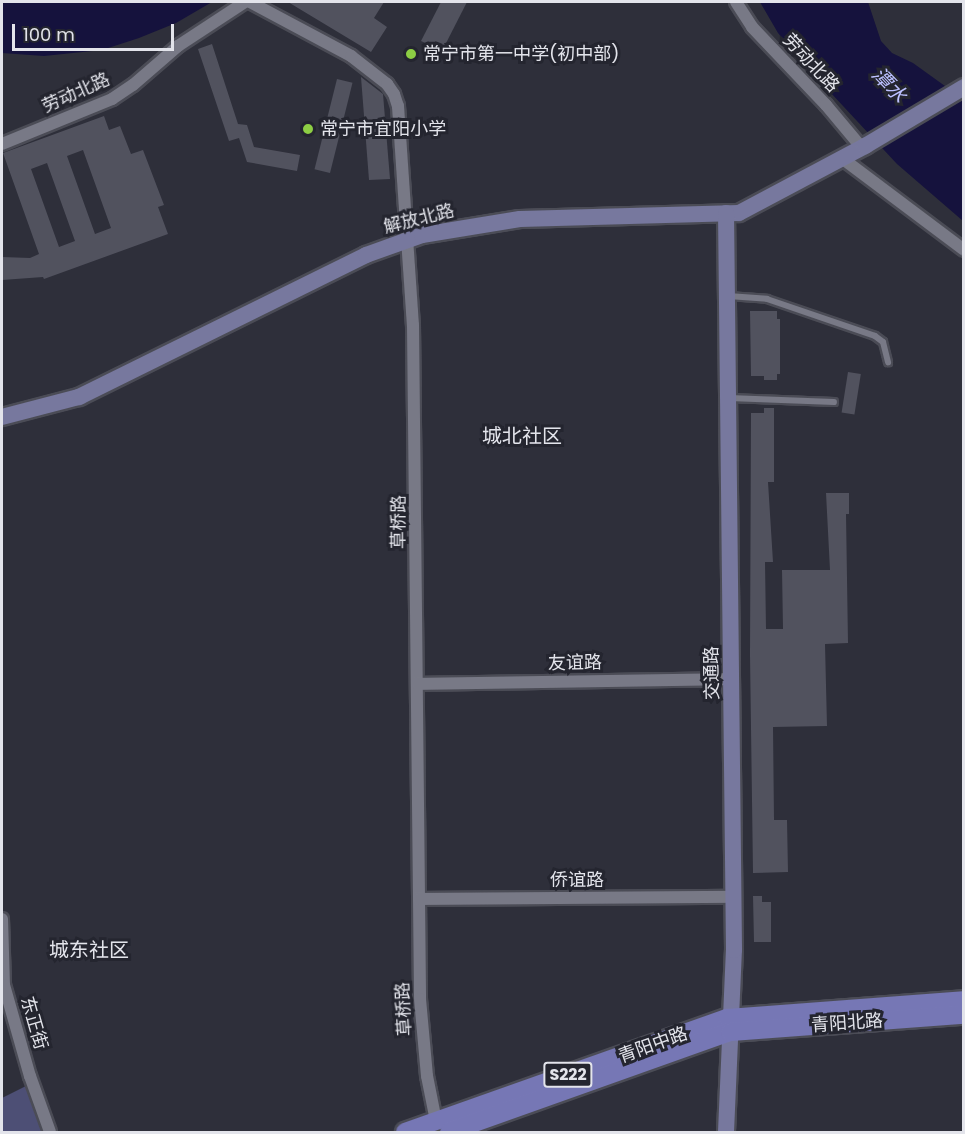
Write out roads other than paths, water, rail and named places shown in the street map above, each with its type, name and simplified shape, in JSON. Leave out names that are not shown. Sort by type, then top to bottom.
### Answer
[{"type":"main road","name":"青阳北路","points":[[730,1027],[963,1000]]},
{"type":"main road","name":"青阳北路","points":[[730,1027],[963,1015]]},
{"type":"main road","name":"青阳中路","points":[[405,1132],[443,1127],[730,1027]]},
{"type":"street","name":"劳动北路","points":[[2,144],[112,99],[133,86],[178,46],[245,2]]},
{"type":"street","name":"草桥路","points":[[250,2],[351,56],[387,84],[398,106],[414,348],[420,999],[427,1076],[443,1127]]},
{"type":"street","name":"劳动北路","points":[[736,2],[752,27],[864,147]]},
{"type":"street","name":"解放北路","points":[[2,417],[79,397],[366,255],[407,240],[455,228],[520,219],[739,213],[843,159],[963,87]]},
{"type":"street","points":[[843,159],[963,250]]},
{"type":"street","name":"交通路","points":[[726,213],[734,897],[726,1132]]},
{"type":"street","name":"友谊路","points":[[418,684],[732,679]]},
{"type":"street","name":"侨谊路","points":[[419,899],[734,897]]},
{"type":"street","name":"东正街","points":[[2,919],[4,985],[30,1076],[50,1132]]},
{"type":"lane","points":[[727,296],[767,299],[875,336],[883,342],[888,362]]},
{"type":"lane","points":[[728,398],[834,402]]},
{"type":"water","points":[[2,2],[212,2],[176,23],[102,50],[44,56],[2,53]]},
{"type":"water","name":"潭水","points":[[760,2],[868,2],[881,41],[892,53],[913,63],[963,99],[963,221],[897,164],[817,78],[778,33]]},
{"type":"place","name":"常宁市第一中学(初中部)","points":[[411,54]]},
{"type":"place","name":"常宁市宜阳小学","points":[[308,129]]},
{"type":"district","name":"城北社区","points":[[522,436]]},
{"type":"district","name":"城东社区","points":[[89,950]]}]
